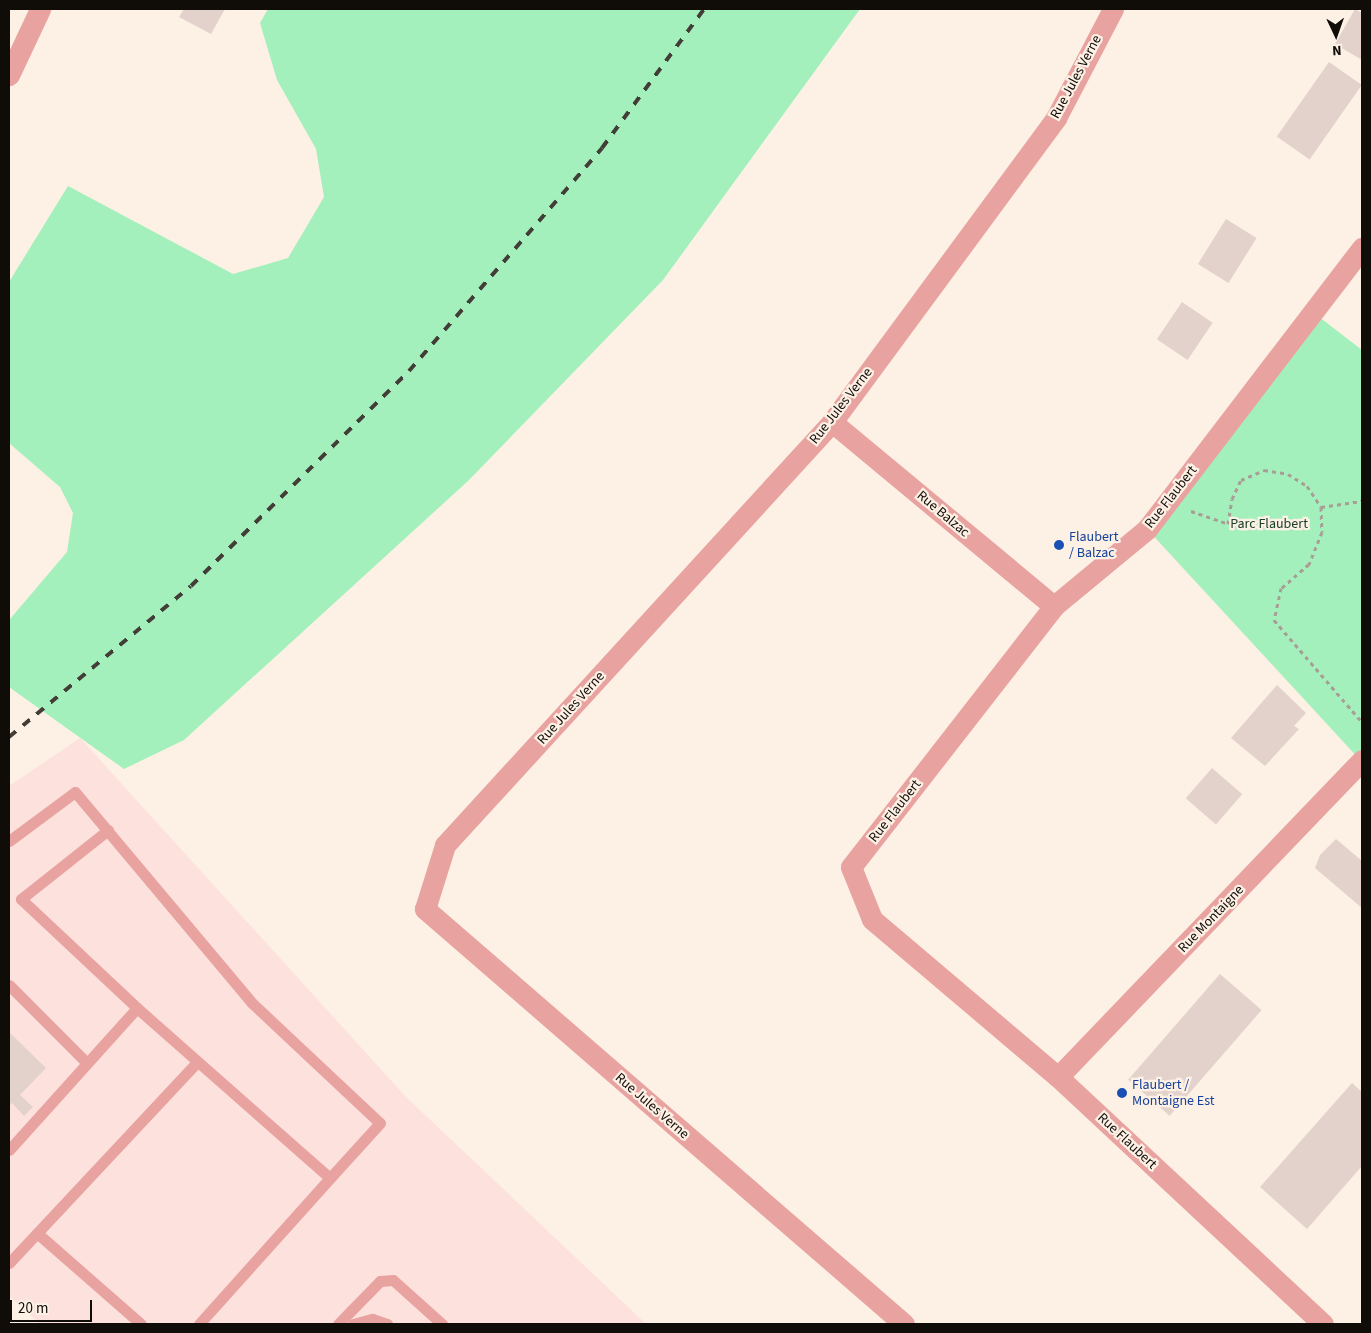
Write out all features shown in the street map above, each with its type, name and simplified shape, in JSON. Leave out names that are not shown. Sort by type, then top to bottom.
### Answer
[{"type":"street","points":[[9,75],[40,9]]},
{"type":"street","name":"Rue Jules Verne","points":[[904,1324],[425,909],[445,845],[832,422],[1056,118],[1112,9]]},
{"type":"street","name":"Rue Flaubert","points":[[1324,1324],[1058,1077],[872,919],[851,867],[1054,606],[1147,529],[1362,248]]},
{"type":"street","name":"Rue Balzac","points":[[832,422],[1054,606]]},
{"type":"street","name":"Rue Montaigne","points":[[1058,1077],[1355,784],[1362,760]]},
{"type":"lane","points":[[9,841],[76,792],[252,1003],[380,1122],[199,1324]]},
{"type":"lane","points":[[108,830],[22,899],[137,1008],[330,1178]]},
{"type":"lane","points":[[9,985],[87,1063]]},
{"type":"lane","points":[[9,1150],[137,1008]]},
{"type":"lane","points":[[9,1263],[197,1062]]},
{"type":"lane","points":[[37,1233],[140,1324]]},
{"type":"lane","points":[[338,1324],[380,1281],[393,1280],[442,1324]]},
{"type":"lane","points":[[354,1324],[372,1319],[387,1324]]},
{"type":"path","points":[[1167,502],[1228,524],[1232,499],[1241,480],[1264,470],[1288,474],[1307,486],[1321,507],[1322,532],[1309,564],[1281,588],[1274,620],[1362,722]]},
{"type":"path","points":[[1321,507],[1362,501]]},
{"type":"shaded area","points":[[80,738],[406,1097],[646,1324],[40,1324],[9,1296],[9,786]]},
{"type":"green space","points":[[268,9],[860,9],[663,280],[468,481],[184,740],[124,769],[9,687],[10,619],[67,552],[73,513],[60,487],[9,443],[9,282],[68,186],[233,274],[288,258],[324,197],[316,149],[277,80],[260,23]]},
{"type":"green space","name":"Parc Flaubert","points":[[1314,313],[1362,350],[1361,761],[1147,529]]},
{"type":"building","points":[[184,9],[225,9],[211,34],[179,17]]},
{"type":"building","points":[[1355,9],[1362,13],[1362,60],[1335,44]]},
{"type":"building","points":[[1329,62],[1362,85],[1310,159],[1277,137]]},
{"type":"building","points":[[1226,219],[1257,238],[1228,283],[1198,264]]},
{"type":"building","points":[[1182,302],[1213,323],[1188,360],[1157,339]]},
{"type":"building","points":[[1277,685],[1306,713],[1294,726],[1299,729],[1265,766],[1231,738]]},
{"type":"building","points":[[1212,768],[1242,794],[1216,824],[1186,798]]},
{"type":"building","points":[[1336,839],[1362,861],[1362,908],[1315,868],[1320,855]]},
{"type":"building","points":[[1220,974],[1262,1010],[1170,1116],[1128,1080]]},
{"type":"building","points":[[9,1032],[46,1068],[20,1095],[33,1107],[24,1116],[12,1103],[9,1106]]},
{"type":"building","points":[[1352,1083],[1362,1092],[1362,1166],[1307,1229],[1260,1187]]},
{"type":"railway","points":[[9,737],[191,586],[409,371],[602,148],[704,9]]},
{"type":"place","name":"Flaubert / Balzac","points":[[1059,545]]},
{"type":"place","name":"Flaubert / Montaigne Est","points":[[1122,1093]]}]
